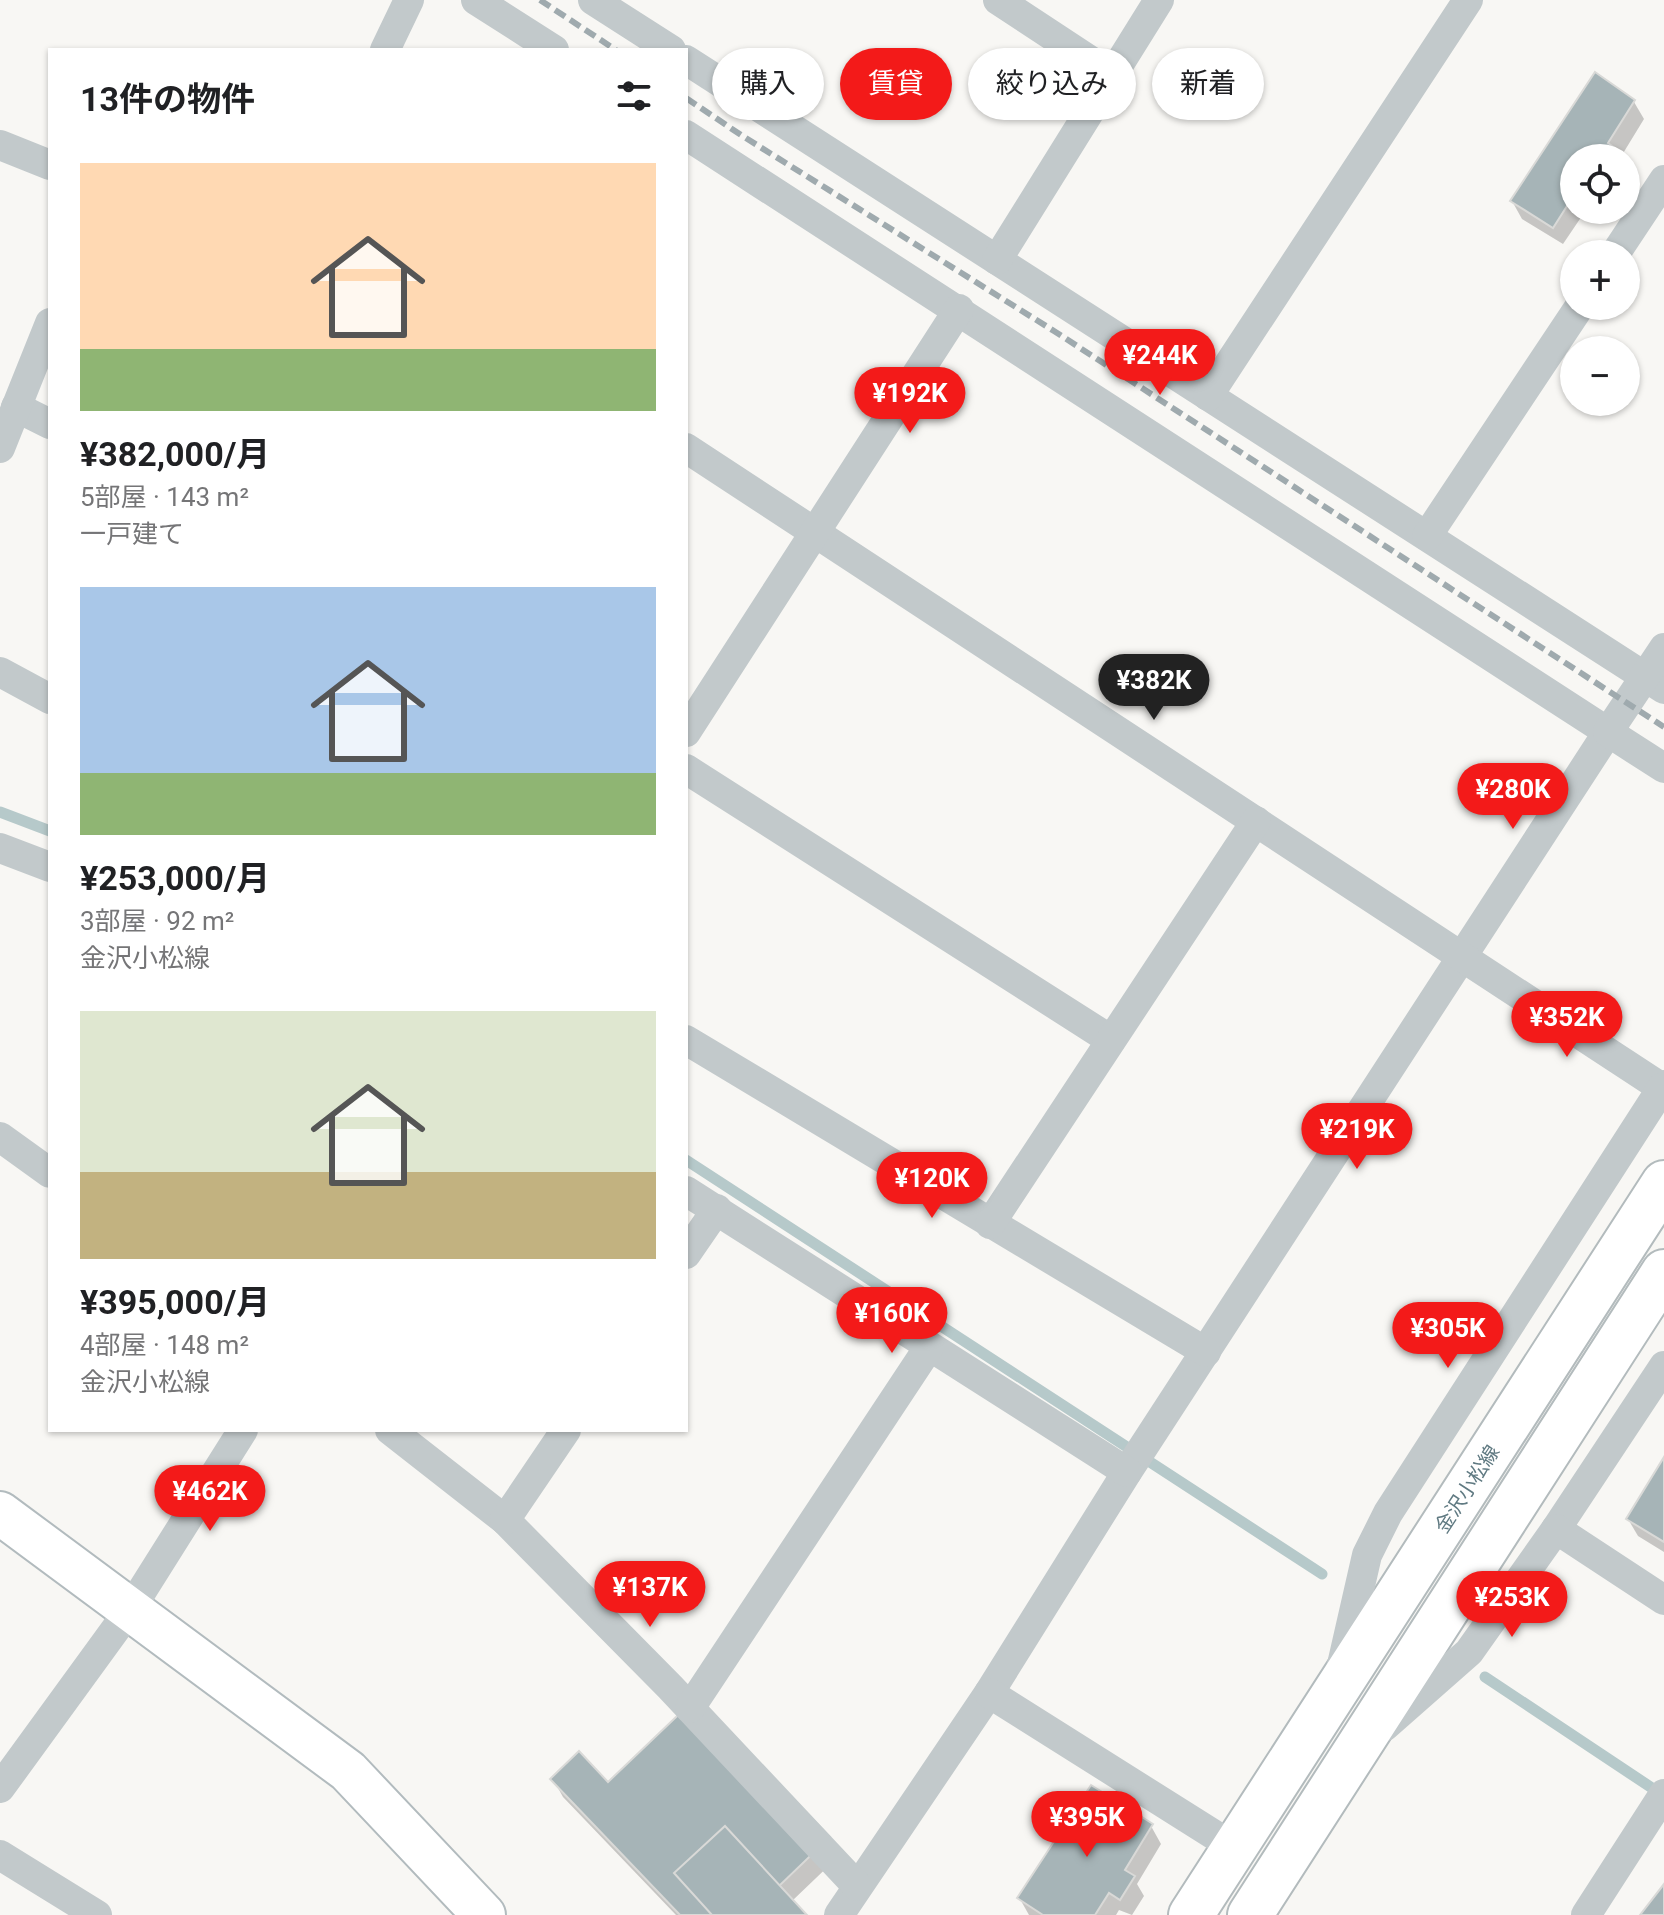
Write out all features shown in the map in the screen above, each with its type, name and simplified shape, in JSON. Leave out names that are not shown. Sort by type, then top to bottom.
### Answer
[{"type":"main road","name":"金沢小松線","points":[[1191,1915],[1664,1183]]},
{"type":"main road","points":[[1250,1915],[1664,1272]]},
{"type":"street","points":[[386,48],[409,0]]},
{"type":"street","points":[[476,0],[551,48]]},
{"type":"street","points":[[593,0],[668,48]]},
{"type":"street","points":[[998,0],[1071,48]]},
{"type":"street","points":[[1129,48],[1159,0]]},
{"type":"street","points":[[1208,396],[1468,0]]},
{"type":"street","points":[[688,61],[1654,682]]},
{"type":"street","points":[[997,260],[1084,120]]},
{"type":"street","points":[[688,136],[1664,768]]},
{"type":"street","points":[[0,145],[48,164]]},
{"type":"street","points":[[1624,240],[1664,180]]},
{"type":"street","points":[[688,729],[959,309]]},
{"type":"street","points":[[1427,536],[1571,320]]},
{"type":"street","points":[[0,448],[48,328]]},
{"type":"street","points":[[16,407],[48,423]]},
{"type":"street","points":[[688,449],[1463,959],[1663,1086],[1388,1513],[1367,1555],[1335,1695]]},
{"type":"street","points":[[839,1915],[989,1693],[1136,1459],[1608,732],[1654,682],[1664,648]]},
{"type":"street","points":[[0,672],[48,698]]},
{"type":"street","points":[[688,770],[1111,1040]]},
{"type":"street","points":[[990,1224],[1256,821]]},
{"type":"street","points":[[0,848],[48,866]]},
{"type":"street","points":[[688,1041],[1206,1352]]},
{"type":"street","points":[[0,1137],[48,1172]]},
{"type":"street","points":[[688,1192],[929,1347],[1136,1459]]},
{"type":"street","points":[[688,1251],[717,1209]]},
{"type":"street","points":[[690,1708],[929,1347]]},
{"type":"street","points":[[1357,1751],[1469,1652],[1556,1529],[1664,1366]]},
{"type":"street","points":[[0,1788],[131,1608],[242,1432]]},
{"type":"street","points":[[393,1432],[505,1520],[690,1708],[857,1886]]},
{"type":"street","points":[[505,1520],[565,1432]]},
{"type":"street","points":[[0,1513],[348,1771],[481,1914]]},
{"type":"street","points":[[1556,1529],[1664,1600]]},
{"type":"street","points":[[989,1693],[1235,1848]]},
{"type":"street","points":[[1586,1915],[1660,1799]]},
{"type":"street","points":[[0,1855],[97,1915]]},
{"type":"building","points":[[1595,72],[1635,100],[1609,144],[1560,144],[1560,217],[1553,228],[1510,201]]},
{"type":"building","points":[[1664,1457],[1664,1542],[1626,1519]]},
{"type":"building","points":[[696,1698],[830,1837],[749,1915],[680,1915],[550,1779],[579,1751],[608,1782]]},
{"type":"building","points":[[1091,1785],[1153,1824],[1125,1870],[1135,1876],[1120,1900],[1109,1893],[1095,1915],[1043,1915],[1017,1898]]},
{"type":"building","points":[[725,1826],[807,1915],[712,1915],[674,1873]]},
{"type":"building","points":[[1664,1884],[1664,1915],[1640,1915]]},
{"type":"waterway","points":[[0,812],[48,830]]},
{"type":"waterway","points":[[688,1161],[1322,1574]]},
{"type":"waterway","points":[[1485,1677],[1661,1794]]},
{"type":"railway","points":[[540,0],[613,48]]},
{"type":"railway","points":[[688,99],[1054,331],[1664,727]]}]
